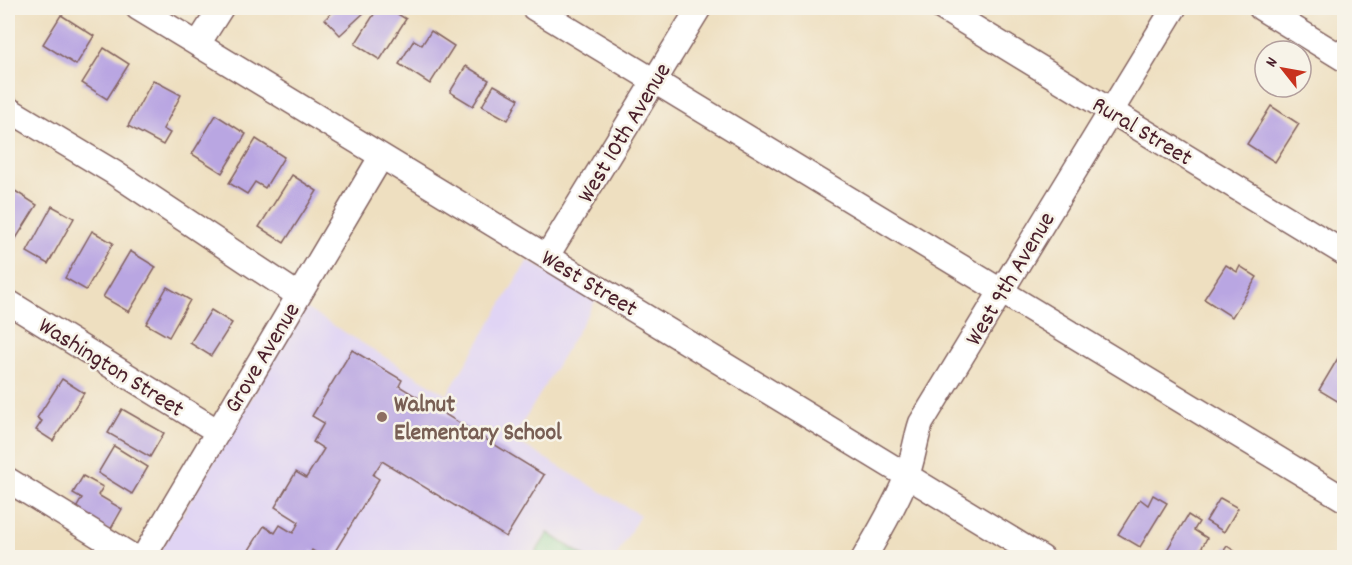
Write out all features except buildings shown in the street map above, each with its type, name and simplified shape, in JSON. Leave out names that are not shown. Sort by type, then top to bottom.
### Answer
[{"type":"street","name":"West Street","points":[[138,8],[1042,558]]},
{"type":"street","points":[[198,44],[221,8]]},
{"type":"street","points":[[534,8],[1344,499]]},
{"type":"street","name":"West 10th Avenue","points":[[547,256],[699,8]]},
{"type":"street","name":"Rural Street","points":[[942,8],[1344,253]]},
{"type":"street","name":"West 9th Avenue","points":[[864,558],[890,514],[907,476],[921,423],[1174,8]]},
{"type":"street","points":[[1261,8],[1344,59]]},
{"type":"street","points":[[8,109],[113,172],[298,294]]},
{"type":"street","name":"Grove Avenue","points":[[142,558],[381,157]]},
{"type":"street","name":"Washington Street","points":[[8,302],[217,431]]},
{"type":"street","points":[[8,480],[135,558]]},
{"type":"shaded area","name":"Walnut Elementary School","points":[[528,260],[596,300],[513,439],[640,515],[616,557],[156,558],[305,308],[447,395]]},
{"type":"green space","points":[[548,533],[585,557],[533,557]]},
{"type":"place","name":"Walnut Elementary School","points":[[382,417]]}]
